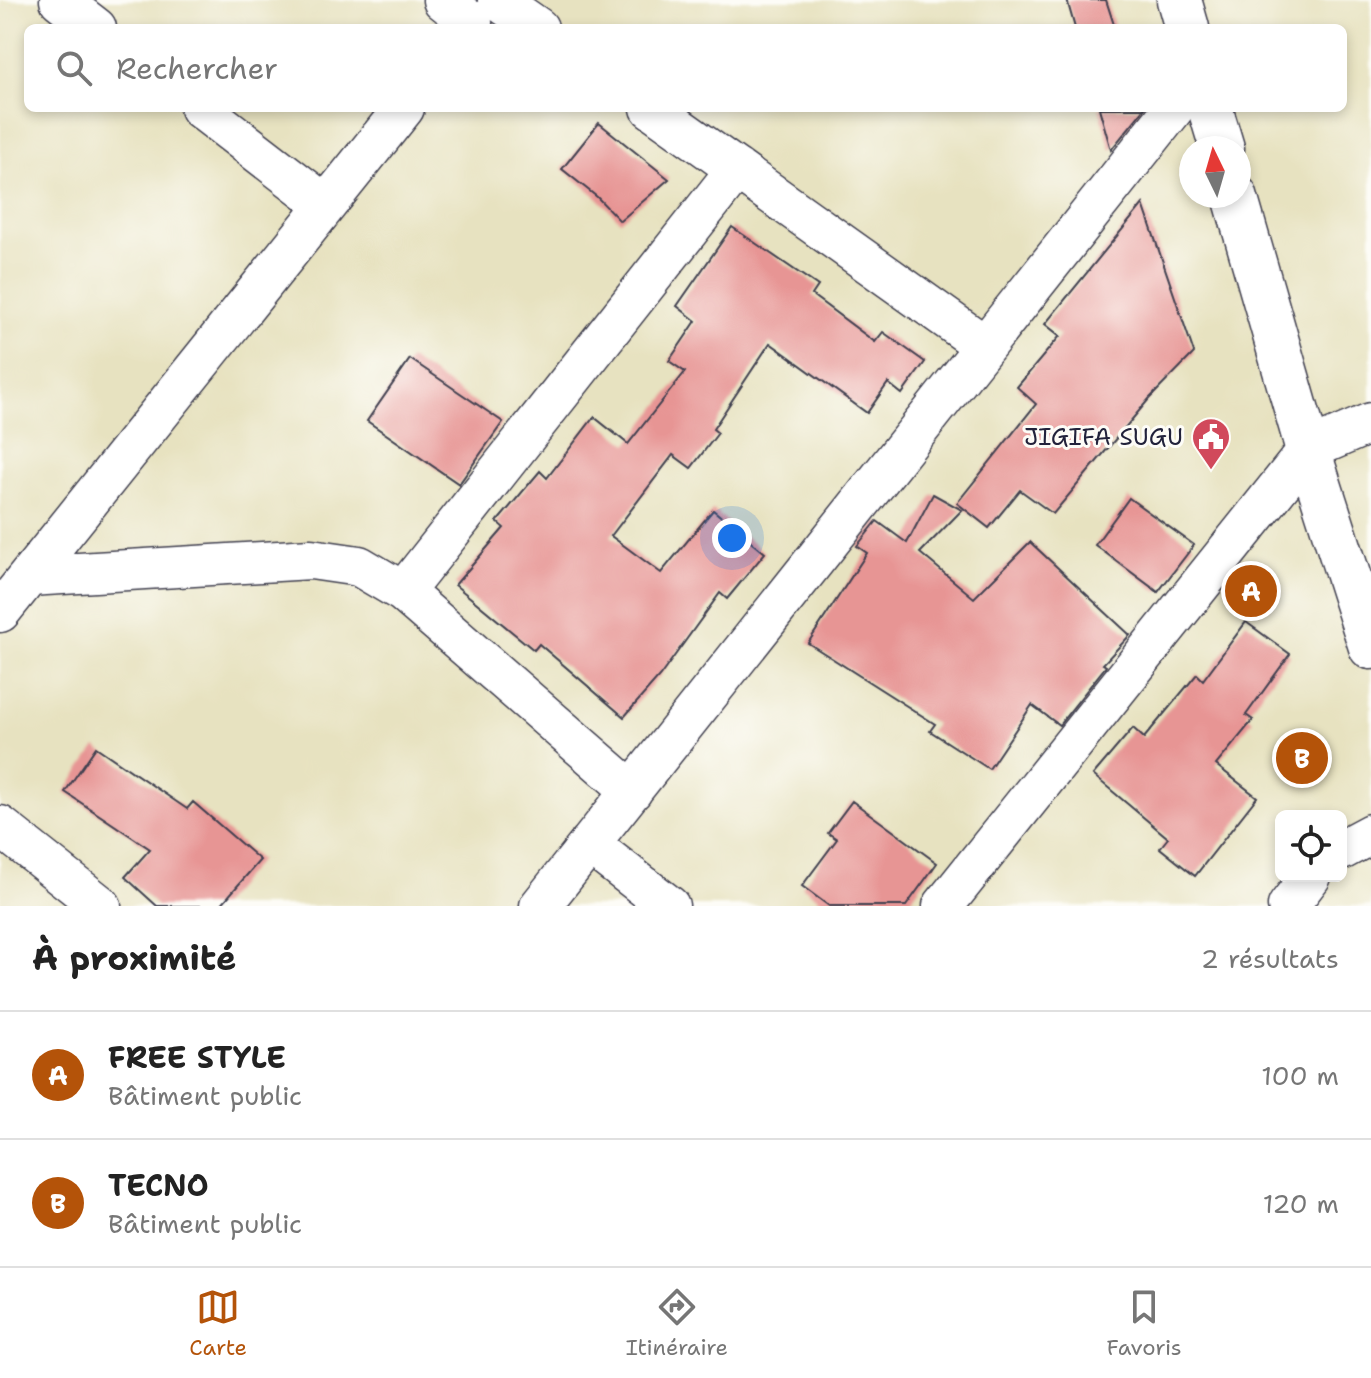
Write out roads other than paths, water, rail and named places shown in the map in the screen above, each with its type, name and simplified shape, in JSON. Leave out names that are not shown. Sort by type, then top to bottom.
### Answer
[{"type":"main road","points":[[1179,0],[1186,24]]},
{"type":"main road","points":[[1211,112],[1218,136]]},
{"type":"main road","points":[[1238,208],[1308,450],[1371,647]]},
{"type":"street","points":[[60,0],[91,24]]},
{"type":"street","points":[[475,10],[524,24]]},
{"type":"street","points":[[205,112],[326,205]]},
{"type":"street","points":[[0,612],[401,112]]},
{"type":"street","points":[[657,112],[985,346]]},
{"type":"street","points":[[540,906],[1171,112]]},
{"type":"street","points":[[403,592],[737,169]]},
{"type":"street","points":[[943,906],[1308,450],[1371,423]]},
{"type":"street","points":[[29,576],[311,559],[359,566],[403,592],[632,791]]},
{"type":"street","points":[[0,826],[101,906]]},
{"type":"street","points":[[1347,847],[1371,834]]},
{"type":"street","points":[[589,844],[669,906]]},
{"type":"street","points":[[1288,906],[1306,882]]},
{"type":"place","name":"JIGIFA SUGU","points":[[1211,471]]},
{"type":"place","name":"FREE STYLE","points":[[1251,591]]},
{"type":"place","name":"TECNO","points":[[1302,758]]}]
